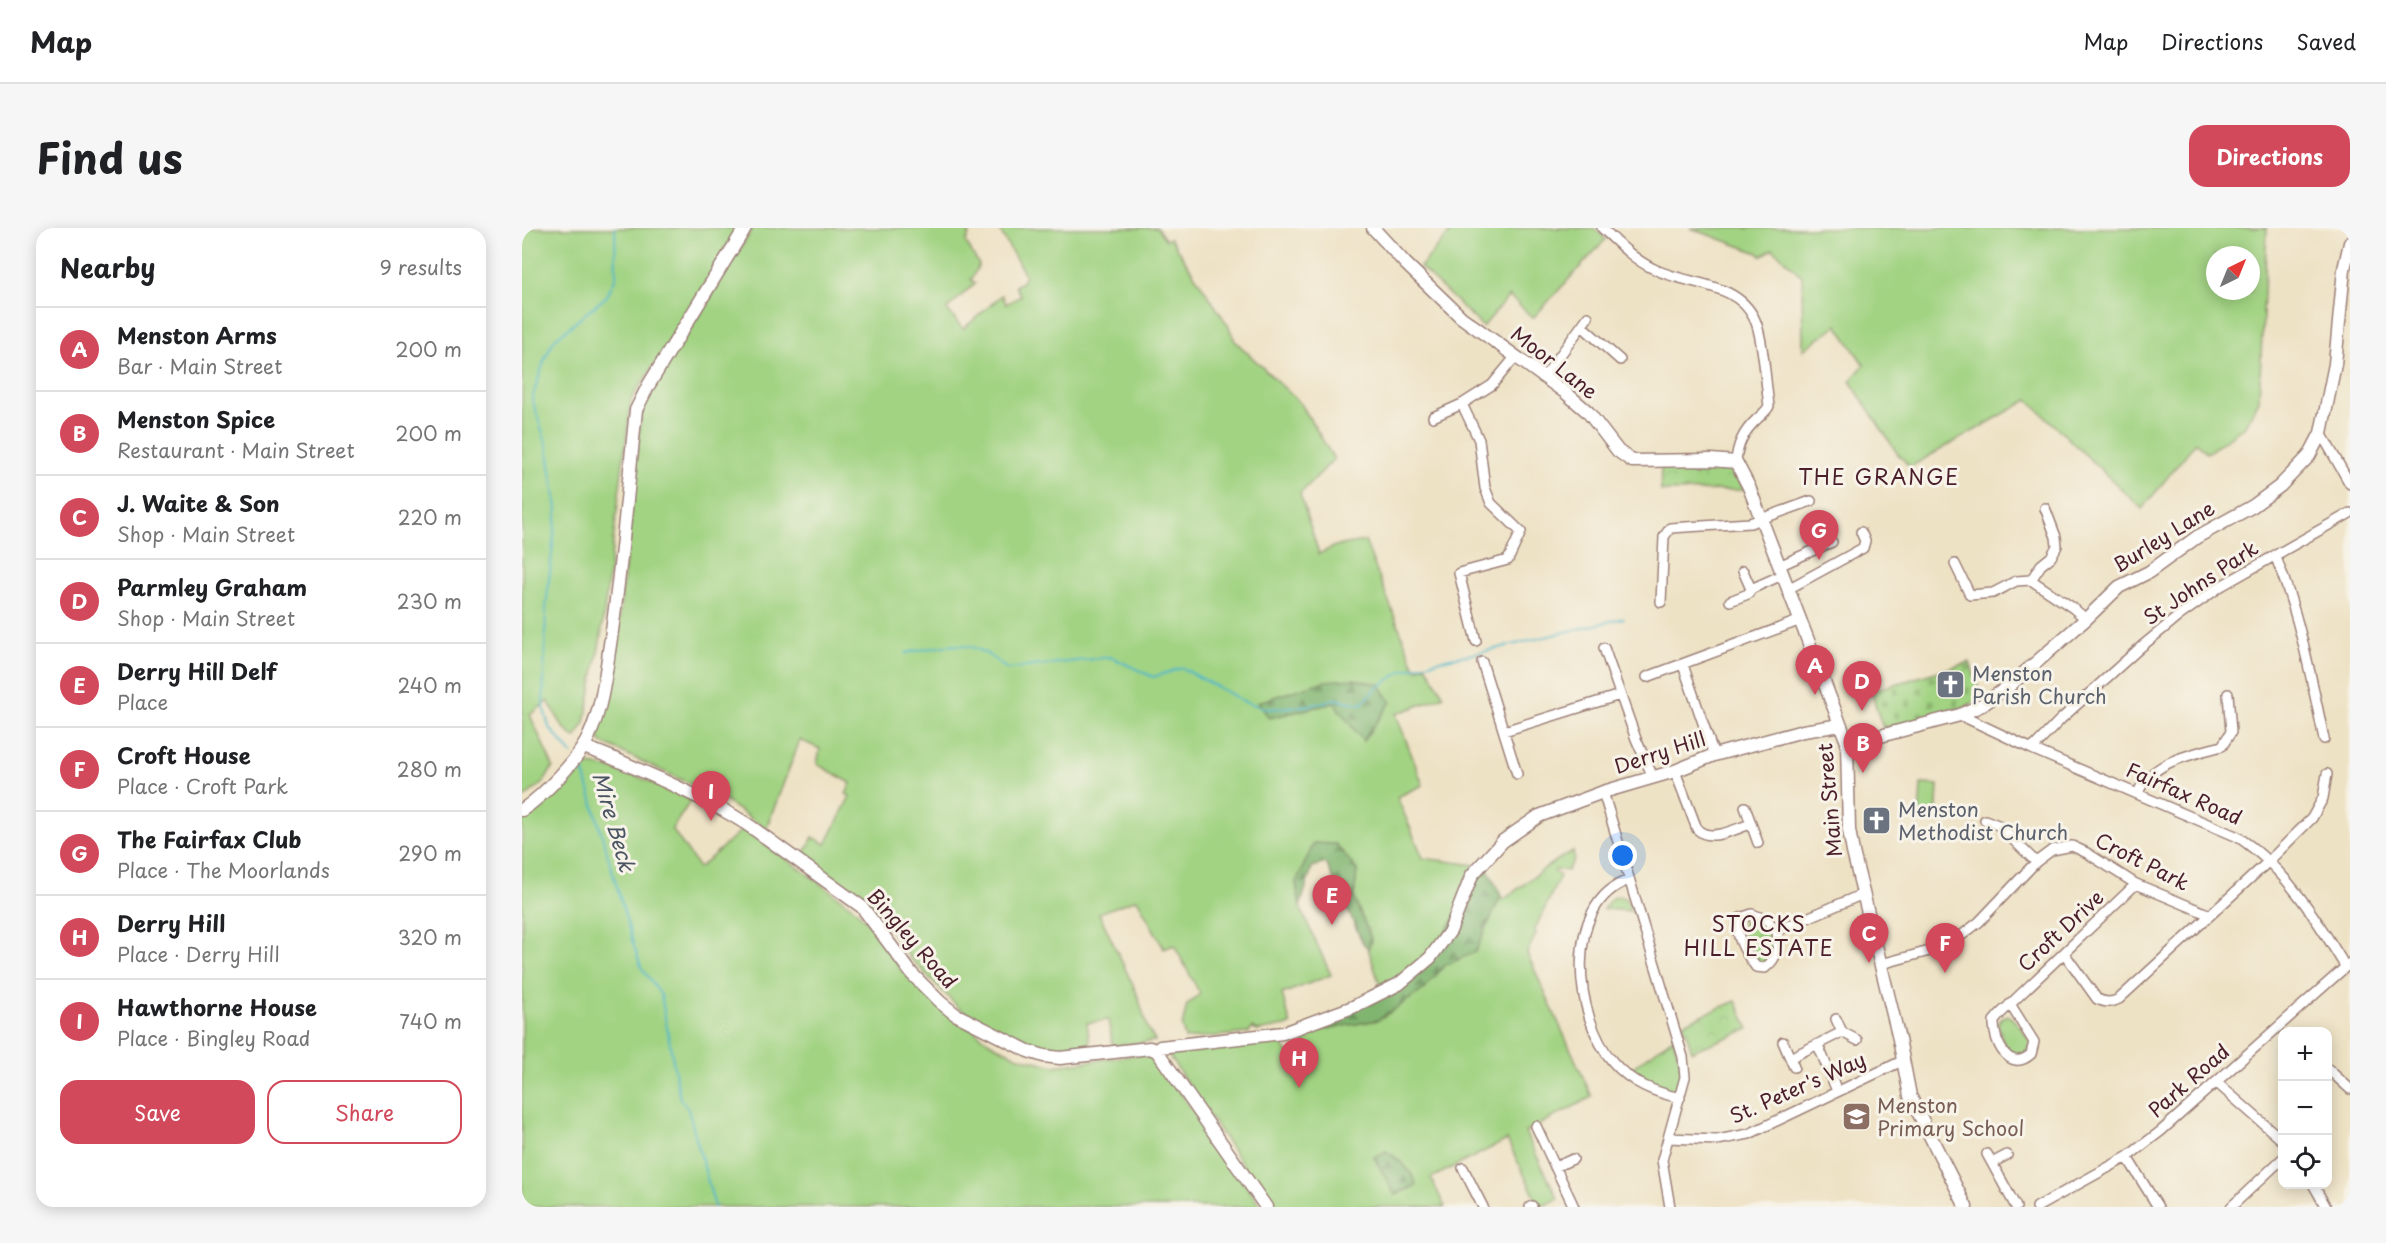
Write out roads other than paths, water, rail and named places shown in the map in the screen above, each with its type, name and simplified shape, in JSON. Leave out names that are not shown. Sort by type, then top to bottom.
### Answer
[{"type":"street","points":[[522,810],[551,786],[583,747],[594,723],[605,674],[616,600],[636,410],[648,386],[745,228]]},
{"type":"street","name":"Moor Lane","points":[[1373,228],[1406,264],[1461,317],[1545,376],[1588,412],[1618,451],[1632,461],[1736,462]]},
{"type":"street","points":[[1602,228],[1639,261],[1653,269],[1732,293],[1744,304],[1756,321],[1769,409],[1752,423],[1742,436],[1737,449],[1736,462]]},
{"type":"street","name":"Burley Lane","points":[[1847,742],[1865,740],[1960,715],[1982,705],[2008,687],[2119,587],[2149,572],[2198,537],[2253,506],[2280,486],[2309,456],[2321,433],[2335,364],[2344,269],[2350,243]]},
{"type":"street","points":[[1545,376],[1588,317]]},
{"type":"street","points":[[1582,326],[1620,360]]},
{"type":"street","points":[[1433,417],[1462,404],[1492,384],[1516,356]]},
{"type":"street","points":[[1462,404],[1479,440],[1485,488],[1491,503],[1521,532],[1508,560],[1459,573],[1476,641]]},
{"type":"street","points":[[2321,433],[2350,484]]},
{"type":"street","name":"Main Street","points":[[1736,462],[1749,487],[1847,742],[1849,830],[1904,1060],[1910,1096],[1966,1207]]},
{"type":"street","points":[[1661,602],[1664,537],[1670,528],[1750,523],[1811,501]]},
{"type":"street","points":[[2031,580],[2041,565],[2051,557],[2057,546],[2045,508]]},
{"type":"street","name":"St Johns Park","points":[[2032,749],[2061,719],[2180,615],[2221,586],[2350,513]]},
{"type":"street","points":[[1788,589],[1863,548],[1865,541],[1861,532]]},
{"type":"street","points":[[1730,601],[1748,594],[1751,589],[1780,570],[1832,542]]},
{"type":"street","points":[[2275,555],[2289,590],[2298,623],[2324,739]]},
{"type":"street","points":[[1955,564],[1967,591],[1973,596],[1993,593],[2016,581],[2031,580],[2086,619]]},
{"type":"street","points":[[1743,571],[1751,589]]},
{"type":"street","points":[[1647,677],[1801,621]]},
{"type":"street","points":[[1604,648],[1636,739],[1653,777]]},
{"type":"street","points":[[1482,662],[1517,774]]},
{"type":"street","points":[[1683,665],[1714,755]]},
{"type":"street","points":[[2138,793],[2141,784],[2166,764],[2222,746],[2231,732],[2228,694]]},
{"type":"street","points":[[1504,731],[1620,695]]},
{"type":"street","name":"Fairfax Road","points":[[1960,715],[2032,749],[2238,837],[2269,861],[2289,882],[2348,965]]},
{"type":"street","name":"Derry Hill","points":[[1156,1051],[1160,1047],[1283,1033],[1353,1007],[1399,984],[1430,958],[1450,931],[1473,875],[1503,841],[1539,816],[1604,792],[1675,771],[1714,755],[1803,731],[1841,725]]},
{"type":"street","name":"Bingley Road","points":[[583,747],[689,793],[740,819],[754,829],[862,907],[912,974],[955,1014],[1028,1051],[1044,1056],[1060,1058],[1150,1048],[1156,1051]]},
{"type":"street","points":[[1675,771],[1697,828],[1702,835],[1711,836],[1751,824]]},
{"type":"street","points":[[2064,953],[2097,999],[2105,1003],[2112,1003],[2269,861],[2312,818],[2323,798],[2327,774]]},
{"type":"street","points":[[1604,792],[1683,1057],[1685,1077],[1662,1160],[1670,1207]]},
{"type":"street","points":[[1745,807],[1758,843]]},
{"type":"street","points":[[1984,820],[1998,825],[2036,862]]},
{"type":"street","name":"Croft Park","points":[[1881,964],[1937,949],[1953,942],[1978,922],[2036,862],[2052,850],[2072,846],[2136,884],[2210,915]]},
{"type":"street","points":[[1629,880],[1618,884],[1602,898],[1593,911],[1582,942],[1582,974],[1589,1011],[1602,1047],[1622,1071],[1650,1089],[1680,1098]]},
{"type":"street","name":"Croft Drive","points":[[2010,1004],[2034,1042],[2031,1054],[2022,1060],[2012,1060],[2003,1053],[1994,1022],[2010,1004],[2136,884]]},
{"type":"street","points":[[1777,932],[1863,894]]},
{"type":"street","points":[[1752,914],[1767,920],[1777,932],[1779,943],[1772,962],[1765,968],[1756,967],[1747,955],[1736,927],[1738,919],[1752,914]]},
{"type":"street","name":"Park Road","points":[[2283,1027],[2348,965]]},
{"type":"street","points":[[1836,1019],[1842,1032],[1857,1040]]},
{"type":"street","name":"Park Road","points":[[2037,1207],[2127,1157],[2278,1031]]},
{"type":"street","points":[[1783,1042],[1792,1063],[1842,1032]]},
{"type":"street","points":[[1818,1045],[1837,1091]]},
{"type":"street","points":[[1156,1051],[1161,1054],[1266,1207]]},
{"type":"street","name":"St. Peter's Way","points":[[1668,1138],[1717,1140],[1742,1136],[1904,1060]]},
{"type":"street","points":[[2332,1073],[2350,1089]]},
{"type":"street","points":[[2216,1082],[2278,1136]]},
{"type":"street","points":[[1536,1126],[1574,1207]]},
{"type":"street","points":[[1987,1154],[2016,1207]]},
{"type":"street","points":[[1992,1163],[2007,1155]]},
{"type":"street","points":[[2127,1157],[2158,1207]]},
{"type":"street","points":[[1555,1167],[1573,1159]]},
{"type":"street","points":[[2231,1207],[2278,1165]]},
{"type":"street","points":[[1463,1168],[1482,1207]]},
{"type":"street","points":[[2315,1189],[2326,1207]]},
{"type":"waterway","name":"Mire Beck","points":[[572,754],[549,727],[543,706],[546,607],[557,509],[547,446],[532,399],[545,358],[554,340],[607,296],[616,277],[615,228]]},
{"type":"waterway","points":[[906,653],[955,645],[971,647],[990,656],[1007,669],[1111,657],[1153,677],[1182,668],[1245,702],[1268,709],[1312,705],[1335,699],[1361,704],[1378,687],[1402,671],[1440,660],[1624,618]]},
{"type":"waterway","name":"Mire Beck","points":[[577,761],[583,769],[641,967],[661,995],[680,1099],[688,1109],[715,1207]]},
{"type":"place","name":"The Fairfax Club","points":[[1819,560]]},
{"type":"place","name":"Menston Parish Church","points":[[1951,685]]},
{"type":"place","name":"Menston Arms","points":[[1815,695]]},
{"type":"place","name":"Parmley Graham","points":[[1862,711]]},
{"type":"place","name":"Menston Spice","points":[[1863,773]]},
{"type":"place","name":"Hawthorne House","points":[[711,821]]},
{"type":"place","name":"Menston Methodist Church","points":[[1877,821]]},
{"type":"place","name":"Derry Hill Delf","points":[[1332,925]]},
{"type":"place","name":"J. Waite & Son","points":[[1869,963]]},
{"type":"place","name":"Croft House","points":[[1945,973]]},
{"type":"place","name":"Derry Hill","points":[[1299,1088]]},
{"type":"place","name":"Menston Primary School","points":[[1856,1117]]},
{"type":"district","name":"THE GRANGE","points":[[1879,478]]},
{"type":"district","name":"STOCKS HILL ESTATE","points":[[1759,937]]}]
